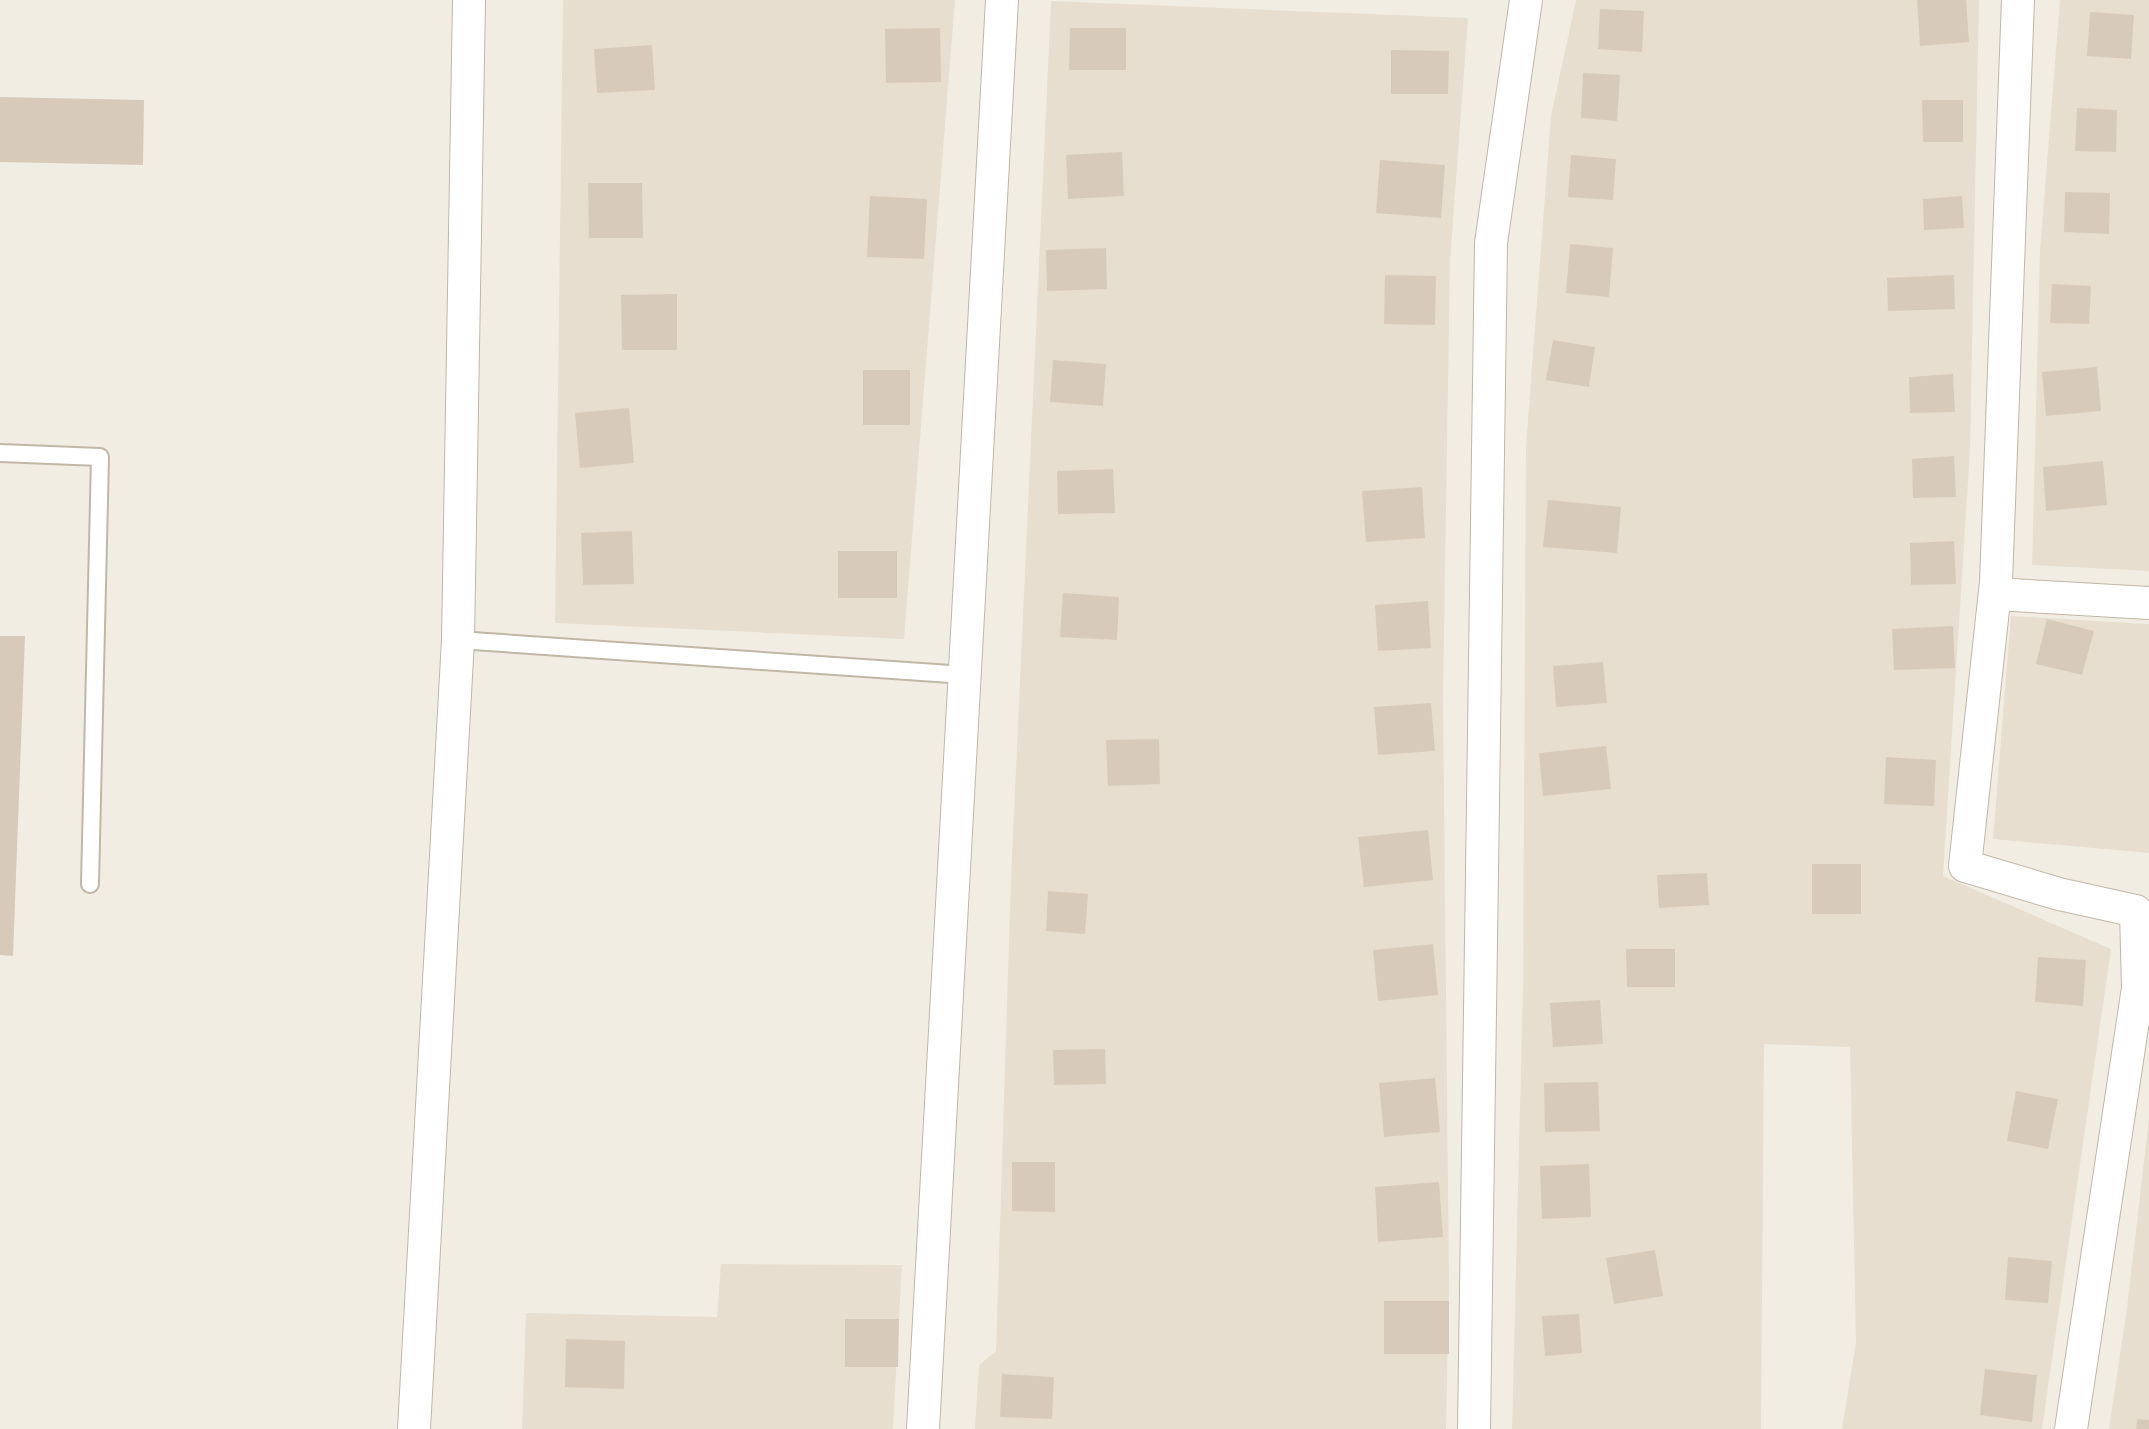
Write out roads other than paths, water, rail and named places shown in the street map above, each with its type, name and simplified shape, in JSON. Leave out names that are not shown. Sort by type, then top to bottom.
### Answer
[{"type":"street","points":[[414,1429],[458,640],[469,0]]},
{"type":"street","points":[[923,1429],[1002,0]]},
{"type":"street","points":[[1473,1429],[1491,243],[1526,0]]},
{"type":"street","points":[[2018,0],[1995,594],[1965,866],[2060,894],[2136,911],[2138,988],[2071,1429]]},
{"type":"street","points":[[1995,594],[2149,603]]},
{"type":"lane","points":[[0,453],[100,457],[90,884]]},
{"type":"lane","points":[[458,640],[965,675]]}]
